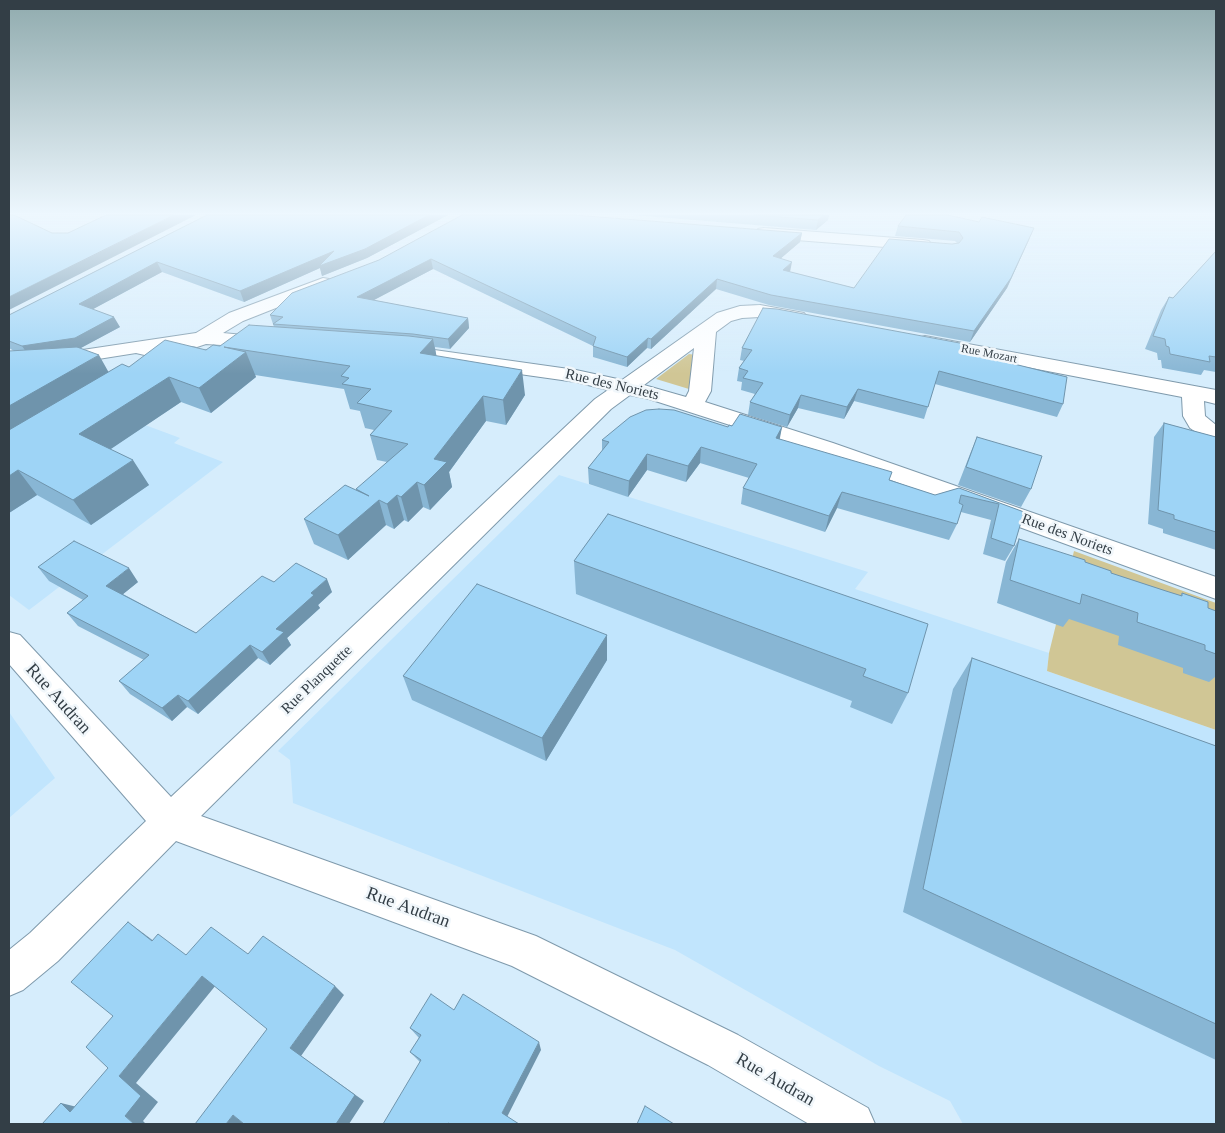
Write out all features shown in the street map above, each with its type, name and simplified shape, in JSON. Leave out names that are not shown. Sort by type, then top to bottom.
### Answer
[{"type":"street","points":[[147,371],[236,317],[337,278]]},
{"type":"street","points":[[629,387],[724,318],[749,311],[760,311],[812,320]]},
{"type":"street","points":[[692,405],[700,391],[706,330]]},
{"type":"street","points":[[9,364],[29,364],[202,338],[289,344]]},
{"type":"street","name":"Rue Mozart","points":[[904,338],[1216,397]]},
{"type":"street","points":[[136,347],[153,350],[170,358]]},
{"type":"street","name":"Rue des Noriets","points":[[376,349],[434,355],[576,376],[629,387],[692,405],[825,448],[1216,588]]},
{"type":"street","name":"Rue Planquette","points":[[9,976],[44,947],[170,822],[603,404],[629,387]]},
{"type":"street","points":[[1193,393],[1194,416],[1198,424],[1216,435]]},
{"type":"street","name":"Rue Audran","points":[[9,644],[170,822],[522,950],[723,1050],[852,1124]]},
{"type":"shaded area","points":[[689,354],[696,355],[689,389],[656,379]]},
{"type":"shaded area","points":[[105,410],[180,438],[174,443],[223,462],[29,610],[9,595],[9,468]]},
{"type":"shaded area","points":[[559,475],[868,572],[855,589],[1049,653],[1047,671],[1216,730],[1216,1124],[963,1124],[950,1101],[879,1066],[675,950],[293,803],[290,760],[278,751]]},
{"type":"shaded area","points":[[1074,551],[1216,603],[1216,730],[1047,671],[1049,653]]},
{"type":"shaded area","points":[[9,712],[55,778],[9,818]]},
{"type":"building","points":[[9,268],[68,268],[9,297]]},
{"type":"building","points":[[102,268],[146,268],[79,304],[114,317],[75,338],[22,346],[9,341],[9,315]]},
{"type":"building","points":[[174,268],[294,268],[240,291]]},
{"type":"building","points":[[358,268],[414,268],[357,297],[468,318],[448,339],[413,334],[273,324],[283,317],[270,315],[292,293]]},
{"type":"building","points":[[450,268],[785,268],[783,270],[854,288],[868,268],[1016,268],[1011,278],[974,331],[771,295],[717,279],[651,339],[648,338],[627,357],[593,346],[596,337]]},
{"type":"building","points":[[1201,268],[1216,268],[1216,357],[1209,356],[1210,362],[1170,354],[1165,339],[1153,336],[1169,297],[1173,298]]},
{"type":"building","points":[[763,308],[965,344],[961,351],[1067,377],[1063,404],[939,371],[928,407],[858,389],[847,407],[801,395],[790,415],[750,402],[763,383],[743,378],[748,371],[739,368],[752,350],[742,348]]},
{"type":"building","points":[[249,325],[433,339],[420,353],[522,370],[503,400],[483,396],[434,459],[447,462],[424,485],[417,482],[401,497],[397,495],[387,504],[379,500],[338,535],[304,519],[345,485],[369,496],[356,489],[408,444],[370,435],[392,411],[357,403],[371,389],[342,384],[349,378],[341,376],[350,366],[224,347],[246,352],[199,388],[169,377],[79,434],[133,460],[73,500],[18,470],[9,476],[9,430],[122,364],[129,367],[165,340],[206,350],[213,345],[220,346]]},
{"type":"building","points":[[77,347],[99,355],[9,406],[9,351]]},
{"type":"building","points":[[646,410],[674,410],[728,427],[729,425],[732,426],[740,414],[782,427],[776,438],[892,472],[889,480],[935,495],[959,488],[1024,512],[1014,546],[991,538],[999,504],[961,495],[959,503],[963,505],[957,524],[842,492],[829,516],[743,488],[757,464],[701,447],[688,466],[647,454],[629,481],[588,468],[609,442],[602,440],[630,417]]},
{"type":"building","points":[[1164,423],[1216,437],[1216,532],[1174,519],[1174,515],[1158,510]]},
{"type":"building","points":[[977,437],[1042,456],[1031,489],[966,467]]},
{"type":"building","points":[[608,514],[928,624],[908,693],[863,676],[866,669],[574,561]]},
{"type":"building","points":[[1019,539],[1085,560],[1085,562],[1111,571],[1111,573],[1182,596],[1182,593],[1208,602],[1208,608],[1216,611],[1216,654],[1205,650],[1205,645],[1137,622],[1138,613],[1082,594],[1080,604],[1010,580]]},
{"type":"building","points":[[74,541],[129,568],[106,586],[196,633],[262,576],[274,582],[296,563],[327,579],[311,593],[314,595],[276,629],[284,632],[262,652],[250,645],[188,701],[178,695],[162,708],[119,681],[149,655],[67,613],[88,596],[38,567]]},
{"type":"building","points":[[477,584],[607,635],[542,738],[403,676]]},
{"type":"building","points":[[972,658],[1216,746],[1216,1024],[923,889]]},
{"type":"building","points":[[128,922],[152,941],[158,934],[186,955],[211,927],[248,954],[263,936],[335,986],[290,1048],[355,1095],[336,1124],[244,1124],[233,1115],[226,1124],[195,1124],[267,1029],[202,976],[119,1076],[141,1096],[125,1116],[134,1124],[42,1124],[61,1103],[70,1112],[108,1068],[86,1047],[113,1016],[71,982]]},
{"type":"building","points":[[431,994],[454,1010],[463,994],[539,1042],[502,1113],[519,1124],[383,1124],[421,1060],[410,1052],[421,1035],[410,1028]]},
{"type":"building","points":[[645,1106],[674,1124],[637,1124]]}]
